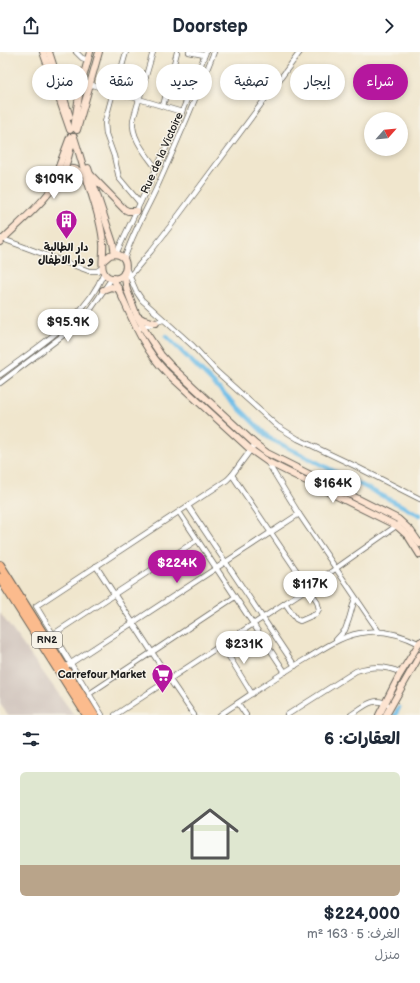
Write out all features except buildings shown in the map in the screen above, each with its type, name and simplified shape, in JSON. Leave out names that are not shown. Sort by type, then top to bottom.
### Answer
[{"type":"highway","name":"RN2","points":[[0,565],[67,666],[94,715]]},
{"type":"highway","name":"RN2","points":[[0,578],[87,715]]},
{"type":"main road","points":[[43,52],[74,133]]},
{"type":"main road","points":[[49,52],[53,64]]},
{"type":"main road","points":[[87,64],[90,52]]},
{"type":"main road","points":[[1,239],[51,183],[58,172],[74,133],[99,52]]},
{"type":"main road","points":[[64,100],[88,175],[114,243],[116,254]]},
{"type":"main road","points":[[1,239],[45,197],[63,170],[74,133],[78,100]]},
{"type":"main road","points":[[63,170],[76,169],[88,175],[124,210],[137,211]]},
{"type":"main road","points":[[88,175],[102,230],[104,245],[103,270],[107,276],[112,278],[119,289],[151,354],[161,367],[251,450],[268,462],[399,524],[420,555]]},
{"type":"main road","points":[[103,260],[107,256],[116,254],[121,256],[124,260],[129,296],[137,316],[139,328],[166,362],[256,444],[267,453],[399,524],[415,537],[420,544]]},
{"type":"main road","points":[[112,278],[119,277],[126,272]]},
{"type":"main road","points":[[103,290],[111,288],[119,289]]},
{"type":"main road","points":[[137,316],[144,320],[156,323]]},
{"type":"main road","points":[[386,715],[388,705],[401,673],[420,643]]},
{"type":"main road","points":[[378,715],[388,705],[420,656]]},
{"type":"street","points":[[76,52],[82,58],[88,60]]},
{"type":"street","points":[[123,64],[126,52]]},
{"type":"street","points":[[148,70],[153,52]]},
{"type":"street","points":[[163,106],[177,52]]},
{"type":"street","points":[[189,52],[205,54]]},
{"type":"street","name":"Rue de la Victoire","points":[[124,260],[129,246],[148,208],[181,134],[214,52]]},
{"type":"street","points":[[300,52],[164,235],[126,272],[142,300],[193,346],[216,371],[277,426],[298,439],[420,499]]},
{"type":"street","name":"Rue de la Victoire","points":[[116,254],[182,112],[205,54]]},
{"type":"street","points":[[90,85],[96,87]]},
{"type":"street","points":[[111,100],[105,122],[106,134],[114,156],[119,178],[140,203]]},
{"type":"street","points":[[140,100],[132,127],[139,144],[156,168]]},
{"type":"street","points":[[143,100],[182,112]]},
{"type":"street","points":[[1,239],[89,271],[103,270]]},
{"type":"street","points":[[0,375],[77,315],[92,294],[103,270]]},
{"type":"street","points":[[0,384],[74,327],[91,309],[112,278]]},
{"type":"street","points":[[139,328],[163,320]]},
{"type":"street","points":[[102,715],[89,694],[67,666],[36,606],[226,480],[232,475],[256,444]]},
{"type":"street","points":[[268,462],[300,514],[379,632]]},
{"type":"street","points":[[232,475],[308,588],[319,609],[316,614],[300,621],[296,619],[285,603]]},
{"type":"street","points":[[188,506],[294,666]]},
{"type":"street","points":[[179,512],[285,672]]},
{"type":"street","points":[[67,666],[300,514]]},
{"type":"street","points":[[115,715],[308,588],[399,524]]},
{"type":"street","points":[[52,635],[197,540]]},
{"type":"street","points":[[96,566],[194,715]]},
{"type":"street","points":[[89,694],[235,597]]},
{"type":"street","points":[[333,642],[345,630],[355,598]]},
{"type":"street","points":[[221,715],[333,642],[355,634],[379,632],[399,636],[420,643]]},
{"type":"street","points":[[222,645],[252,694]]},
{"type":"street","points":[[287,715],[356,671],[377,667],[388,668],[401,673]]},
{"type":"street","points":[[351,715],[367,704],[373,702],[380,701],[388,705]]},
{"type":"street","points":[[238,703],[246,715]]},
{"type":"shaded area","points":[[0,613],[74,715],[8,715],[0,704]]},
{"type":"waterway","points":[[166,336],[269,438],[420,515]]},
{"type":"waterway","points":[[395,715],[399,708]]},
{"type":"place","name":"دار الطالبة و دار الاطفال","points":[[66,240]]},
{"type":"place","name":"Carrefour Market","points":[[162,694]]}]
